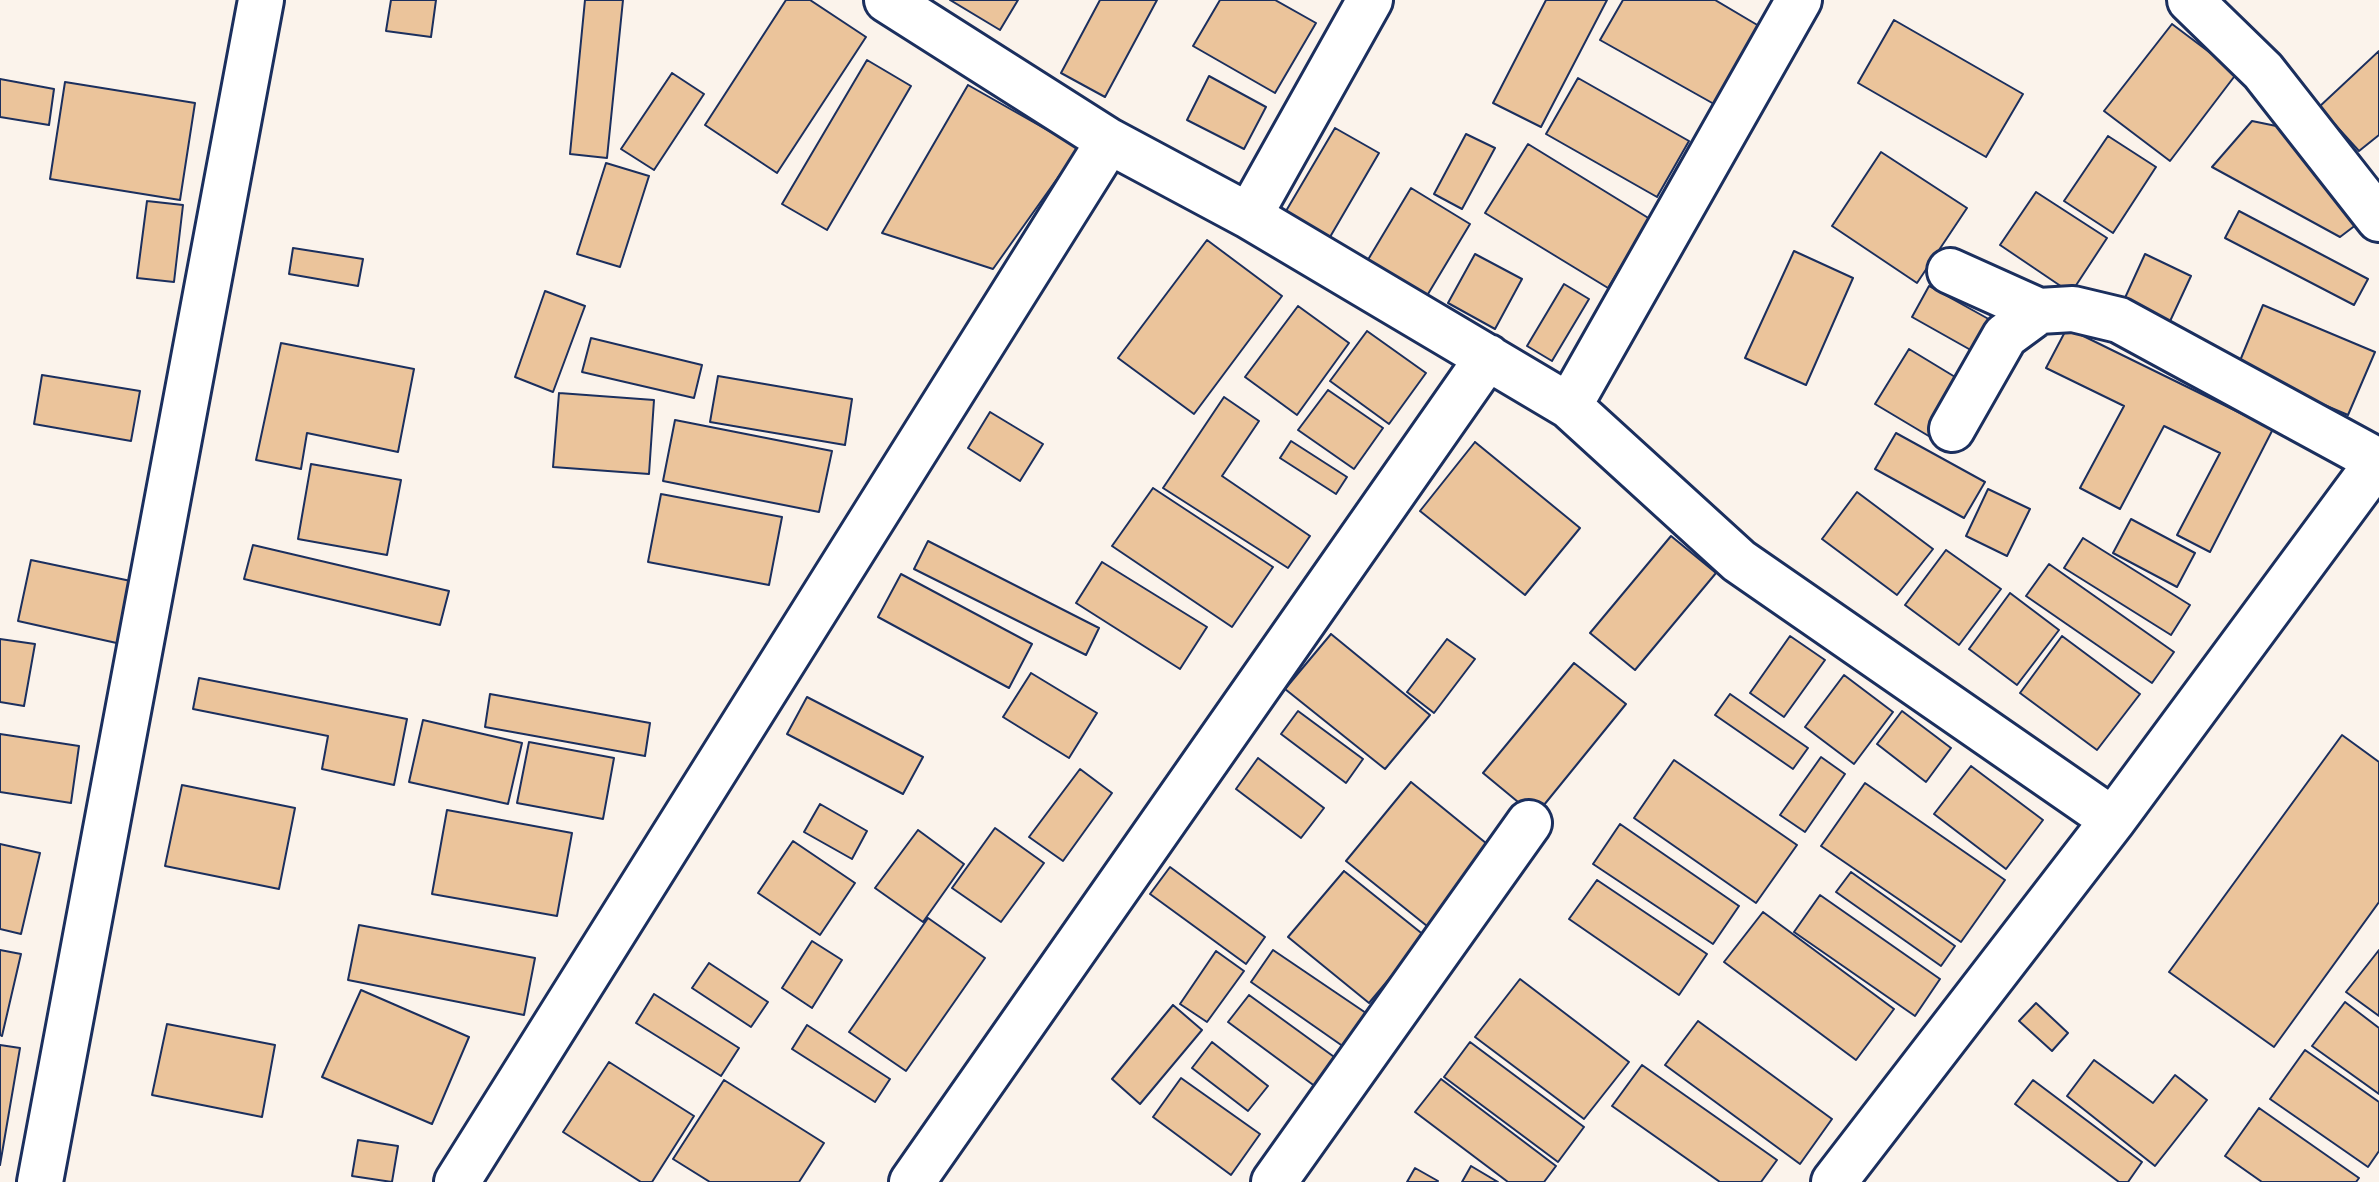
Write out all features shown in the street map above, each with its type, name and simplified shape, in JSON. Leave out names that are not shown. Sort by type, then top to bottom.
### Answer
[{"type":"street","points":[[40,1182],[261,0]]},
{"type":"street","points":[[887,0],[1109,141],[1249,216],[1569,406],[1739,561],[2113,820]]},
{"type":"street","points":[[1249,216],[1370,0]]},
{"type":"street","points":[[1569,406],[1799,0]]},
{"type":"street","points":[[2190,0],[2263,71],[2379,219]]},
{"type":"street","points":[[457,1182],[1109,141]]},
{"type":"street","points":[[1834,1182],[2113,820],[2379,460],[2119,320],[2073,309],[2039,311],[1950,271]]},
{"type":"street","points":[[1952,429],[2005,336],[2039,311]]},
{"type":"street","points":[[912,1182],[1488,357]]},
{"type":"street","points":[[1274,1182],[1529,823]]},
{"type":"building","points":[[391,0],[436,0],[431,37],[386,31]]},
{"type":"building","points":[[585,0],[623,0],[607,158],[570,154]]},
{"type":"building","points":[[786,0],[810,0],[866,37],[777,173],[705,125]]},
{"type":"building","points":[[950,0],[1018,0],[1000,30]]},
{"type":"building","points":[[1100,0],[1157,0],[1105,97],[1061,73]]},
{"type":"building","points":[[1220,0],[1275,0],[1316,23],[1275,93],[1193,46]]},
{"type":"building","points":[[1546,0],[1607,0],[1541,127],[1493,103]]},
{"type":"building","points":[[1623,0],[1715,0],[1759,26],[1714,104],[1600,40]]},
{"type":"building","points":[[1894,20],[2023,94],[1986,157],[1858,83]]},
{"type":"building","points":[[2172,24],[2237,73],[2170,161],[2104,111]]},
{"type":"building","points":[[2379,51],[2379,135],[2359,151],[2319,107]]},
{"type":"building","points":[[867,60],[911,86],[827,230],[782,204]]},
{"type":"building","points":[[672,73],[704,94],[654,170],[621,149]]},
{"type":"building","points":[[1209,76],[1266,107],[1244,149],[1187,120]]},
{"type":"building","points":[[1578,78],[1689,141],[1657,197],[1546,134]]},
{"type":"building","points":[[0,79],[54,89],[49,125],[0,117]]},
{"type":"building","points":[[65,82],[195,103],[180,200],[50,179]]},
{"type":"building","points":[[968,85],[1079,148],[993,269],[882,233]]},
{"type":"building","points":[[2252,121],[2286,128],[2365,218],[2340,237],[2212,167]]},
{"type":"building","points":[[1335,128],[1379,153],[1330,237],[1286,211]]},
{"type":"building","points":[[1466,134],[1495,148],[1462,209],[1434,194]]},
{"type":"building","points":[[2108,136],[2156,167],[2113,233],[2064,201]]},
{"type":"building","points":[[1528,144],[1650,219],[1608,288],[1485,213]]},
{"type":"building","points":[[1881,152],[1967,208],[1917,283],[1832,226]]},
{"type":"building","points":[[606,163],[649,176],[620,267],[577,254]]},
{"type":"building","points":[[1411,188],[1470,224],[1425,299],[1366,263]]},
{"type":"building","points":[[2036,192],[2107,238],[2071,293],[2000,245]]},
{"type":"building","points":[[147,201],[183,205],[174,282],[137,278]]},
{"type":"building","points":[[2239,211],[2368,279],[2354,305],[2225,238]]},
{"type":"building","points":[[1207,240],[1282,296],[1194,414],[1118,358]]},
{"type":"building","points":[[293,248],[363,259],[358,286],[289,274]]},
{"type":"building","points":[[1794,251],[1853,278],[1806,385],[1745,358]]},
{"type":"building","points":[[1475,254],[1522,279],[1495,329],[1448,303]]},
{"type":"building","points":[[2145,254],[2191,276],[2165,332],[2119,311]]},
{"type":"building","points":[[1564,284],[1589,299],[1552,361],[1527,346]]},
{"type":"building","points":[[1929,286],[1994,322],[1976,353],[1912,317]]},
{"type":"building","points":[[545,291],[585,306],[553,392],[515,377]]},
{"type":"building","points":[[2263,305],[2375,352],[2348,415],[2237,368]]},
{"type":"building","points":[[1298,306],[1349,343],[1297,415],[1245,377]]},
{"type":"building","points":[[2067,328],[2273,429],[2210,552],[2177,535],[2220,453],[2164,426],[2120,509],[2080,488],[2124,406],[2046,368]]},
{"type":"building","points":[[1367,331],[1426,373],[1389,424],[1330,381]]},
{"type":"building","points":[[591,338],[702,365],[694,398],[582,372]]},
{"type":"building","points":[[281,343],[414,369],[398,452],[307,433],[301,469],[256,460]]},
{"type":"building","points":[[1909,349],[1965,383],[1932,438],[1875,404]]},
{"type":"building","points":[[42,375],[140,391],[131,441],[34,424]]},
{"type":"building","points":[[718,376],[852,399],[845,445],[710,422]]},
{"type":"building","points":[[1328,390],[1383,428],[1354,469],[1298,430]]},
{"type":"building","points":[[559,393],[654,400],[649,474],[553,467]]},
{"type":"building","points":[[1224,397],[1259,421],[1222,476],[1310,536],[1288,568],[1163,488]]},
{"type":"building","points":[[990,412],[1043,444],[1020,481],[968,448]]},
{"type":"building","points":[[675,420],[832,451],[819,512],[663,481]]},
{"type":"building","points":[[1896,433],[1985,482],[1964,518],[1875,469]]},
{"type":"building","points":[[1291,441],[1347,477],[1336,494],[1280,458]]},
{"type":"building","points":[[1475,442],[1580,528],[1525,595],[1420,511]]},
{"type":"building","points":[[311,464],[401,480],[387,555],[298,539]]},
{"type":"building","points":[[1153,488],[1273,567],[1232,627],[1112,546]]},
{"type":"building","points":[[1988,489],[2030,509],[2007,556],[1966,536]]},
{"type":"building","points":[[1857,492],[1933,549],[1897,595],[1822,539]]},
{"type":"building","points":[[661,494],[782,517],[769,585],[648,562]]},
{"type":"building","points":[[2131,519],[2195,553],[2177,587],[2113,553]]},
{"type":"building","points":[[1671,536],[1716,573],[1635,670],[1590,633]]},
{"type":"building","points":[[2083,538],[2190,605],[2171,635],[2064,568]]},
{"type":"building","points":[[928,541],[1099,628],[1086,655],[914,569]]},
{"type":"building","points":[[253,545],[449,591],[440,625],[244,579]]},
{"type":"building","points":[[1946,550],[2001,589],[1959,645],[1905,605]]},
{"type":"building","points":[[31,560],[145,584],[130,646],[18,621]]},
{"type":"building","points":[[1102,562],[1207,627],[1180,669],[1076,603]]},
{"type":"building","points":[[2049,564],[2174,652],[2152,683],[2026,596]]},
{"type":"building","points":[[901,574],[1032,644],[1009,688],[878,617]]},
{"type":"building","points":[[2010,593],[2059,630],[2017,685],[1969,649]]},
{"type":"building","points":[[1331,634],[1430,715],[1385,769],[1285,689]]},
{"type":"building","points":[[1790,636],[1825,660],[1784,717],[1750,693]]},
{"type":"building","points":[[2062,636],[2140,694],[2097,750],[2020,693]]},
{"type":"building","points":[[0,639],[35,644],[24,706],[0,702]]},
{"type":"building","points":[[1447,639],[1475,659],[1434,713],[1407,692]]},
{"type":"building","points":[[1574,663],[1626,704],[1535,816],[1483,773]]},
{"type":"building","points":[[1031,673],[1097,713],[1069,758],[1003,717]]},
{"type":"building","points":[[1844,675],[1893,712],[1854,764],[1805,727]]},
{"type":"building","points":[[199,678],[407,719],[394,785],[322,769],[328,736],[193,709]]},
{"type":"building","points":[[490,694],[650,723],[645,756],[485,727]]},
{"type":"building","points":[[1730,694],[1808,748],[1793,769],[1715,715]]},
{"type":"building","points":[[807,697],[923,757],[903,794],[787,734]]},
{"type":"building","points":[[1298,711],[1363,759],[1346,783],[1281,734]]},
{"type":"building","points":[[1902,711],[1951,748],[1926,782],[1877,744]]},
{"type":"building","points":[[423,720],[522,743],[508,804],[409,782]]},
{"type":"building","points":[[0,734],[79,746],[71,803],[0,792]]},
{"type":"building","points":[[2342,735],[2379,762],[2379,902],[2274,1047],[2169,972]]},
{"type":"building","points":[[529,742],[614,758],[603,819],[517,803]]},
{"type":"building","points":[[1821,757],[1845,774],[1805,832],[1780,815]]},
{"type":"building","points":[[1258,758],[1324,808],[1301,838],[1236,789]]},
{"type":"building","points":[[1674,760],[1797,845],[1756,903],[1634,818]]},
{"type":"building","points":[[1971,766],[2043,820],[2006,869],[1934,814]]},
{"type":"building","points":[[1080,769],[1112,793],[1063,861],[1029,837]]},
{"type":"building","points":[[1411,782],[1492,848],[1427,926],[1346,861]]},
{"type":"building","points":[[1865,783],[2005,880],[1961,942],[1821,846]]},
{"type":"building","points":[[182,785],[295,808],[279,889],[165,866]]},
{"type":"building","points":[[820,804],[867,831],[852,859],[804,832]]},
{"type":"building","points":[[447,810],[572,833],[557,916],[432,894]]},
{"type":"building","points":[[1620,824],[1739,906],[1713,944],[1593,864]]},
{"type":"building","points":[[995,828],[1044,863],[1001,922],[952,888]]},
{"type":"building","points":[[918,830],[964,864],[923,922],[875,888]]},
{"type":"building","points":[[793,841],[855,883],[820,935],[758,893]]},
{"type":"building","points":[[0,844],[40,853],[21,934],[0,929]]},
{"type":"building","points":[[1170,867],[1265,937],[1246,964],[1150,894]]},
{"type":"building","points":[[1344,871],[1425,936],[1369,1003],[1288,937]]},
{"type":"building","points":[[1851,872],[1955,946],[1941,966],[1836,892]]},
{"type":"building","points":[[1597,880],[1707,954],[1679,995],[1569,919]]},
{"type":"building","points":[[1820,895],[1940,979],[1915,1016],[1794,932]]},
{"type":"building","points":[[1763,912],[1894,1009],[1856,1060],[1724,962]]},
{"type":"building","points":[[928,918],[985,958],[906,1071],[849,1032]]},
{"type":"building","points":[[359,925],[535,958],[524,1015],[348,980]]},
{"type":"building","points":[[812,941],[842,960],[812,1008],[782,988]]},
{"type":"building","points":[[0,950],[21,954],[2,1036],[0,1035]]},
{"type":"building","points":[[1273,950],[1366,1013],[1344,1047],[1251,982]]},
{"type":"building","points":[[2379,950],[2379,1016],[2346,992]]},
{"type":"building","points":[[1216,951],[1244,971],[1207,1022],[1180,1004]]},
{"type":"building","points":[[709,963],[768,1002],[751,1027],[692,988]]},
{"type":"building","points":[[1520,979],[1629,1062],[1584,1119],[1475,1037]]},
{"type":"building","points":[[361,990],[469,1037],[432,1124],[322,1077]]},
{"type":"building","points":[[654,994],[739,1048],[721,1076],[636,1023]]},
{"type":"building","points":[[1249,995],[1337,1059],[1316,1087],[1228,1022]]},
{"type":"building","points":[[2345,1002],[2379,1028],[2379,1094],[2312,1046]]},
{"type":"building","points":[[2036,1003],[2068,1033],[2052,1051],[2019,1021]]},
{"type":"building","points":[[1173,1005],[1202,1030],[1140,1104],[1112,1079]]},
{"type":"building","points":[[1698,1021],[1832,1119],[1800,1164],[1665,1065]]},
{"type":"building","points":[[167,1024],[275,1045],[262,1117],[152,1095]]},
{"type":"building","points":[[807,1025],[890,1079],[875,1102],[792,1049]]},
{"type":"building","points":[[1212,1042],[1268,1086],[1248,1111],[1192,1068]]},
{"type":"building","points":[[1470,1042],[1584,1127],[1558,1162],[1444,1077]]},
{"type":"building","points":[[0,1045],[20,1048],[0,1165]]},
{"type":"building","points":[[2305,1050],[2379,1102],[2379,1151],[2368,1167],[2270,1099]]},
{"type":"building","points":[[2094,1060],[2153,1103],[2175,1075],[2207,1100],[2155,1166],[2067,1096]]},
{"type":"building","points":[[609,1062],[694,1116],[652,1182],[641,1182],[563,1132]]},
{"type":"building","points":[[1642,1065],[1777,1160],[1761,1182],[1720,1182],[1612,1106]]},
{"type":"building","points":[[1181,1078],[1260,1134],[1231,1175],[1153,1117]]},
{"type":"building","points":[[1441,1079],[1556,1166],[1544,1182],[1508,1182],[1415,1112]]},
{"type":"building","points":[[724,1080],[824,1143],[799,1182],[710,1182],[673,1159]]},
{"type":"building","points":[[2033,1080],[2142,1162],[2128,1182],[2119,1182],[2015,1104]]},
{"type":"building","points":[[2259,1108],[2359,1178],[2356,1182],[2262,1182],[2225,1156]]},
{"type":"building","points":[[358,1140],[398,1146],[392,1182],[352,1176]]},
{"type":"building","points":[[1471,1166],[1498,1182],[1462,1182]]},
{"type":"building","points":[[1415,1168],[1438,1181],[1407,1182]]}]
